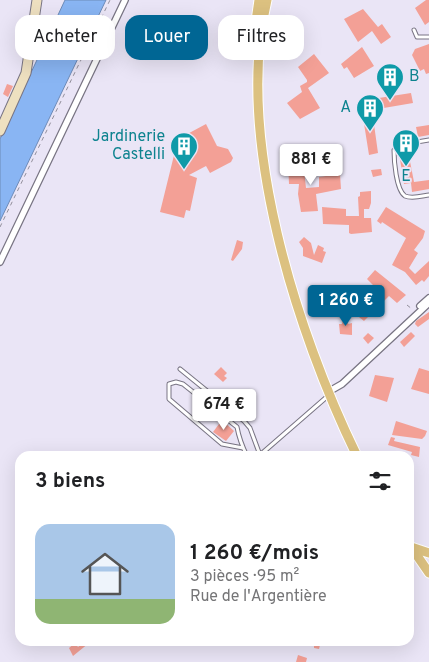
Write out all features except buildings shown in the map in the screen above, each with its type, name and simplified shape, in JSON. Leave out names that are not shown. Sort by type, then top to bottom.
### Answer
[{"type":"main road","points":[[0,131],[26,73],[37,0]]},
{"type":"main road","points":[[259,0],[252,46],[252,108],[260,164],[270,195],[286,265],[307,337],[328,394],[355,451]]},
{"type":"main road","points":[[267,0],[258,46],[258,107],[270,195]]},
{"type":"main road","points":[[414,547],[429,553]]},
{"type":"main road","points":[[414,551],[427,566]]},
{"type":"street","points":[[0,262],[125,0]]},
{"type":"street","points":[[384,343],[388,336],[429,298]]},
{"type":"street","points":[[328,394],[342,384],[429,303]]},
{"type":"lane","points":[[414,30],[417,37],[429,37]]},
{"type":"lane","points":[[429,140],[399,145],[394,150],[394,161],[400,190],[404,195],[411,197],[429,195]]},
{"type":"lane","points":[[180,369],[244,421],[250,428],[258,451]]},
{"type":"lane","points":[[243,448],[222,444],[169,399],[167,391],[169,384],[176,382],[184,384],[237,427],[244,451]]},
{"type":"lane","points":[[265,451],[328,394]]},
{"type":"path","points":[[0,227],[110,0]]},
{"type":"path","points":[[407,305],[414,311]]},
{"type":"water","points":[[65,0],[106,0],[99,15],[58,15]]},
{"type":"water","points":[[37,60],[77,60],[0,221],[0,139]]},
{"type":"place","name":"B","points":[[390,101]]},
{"type":"place","name":"A","points":[[370,132]]},
{"type":"place","name":"E","points":[[406,167]]},
{"type":"place","name":"Jardinerie Castelli","points":[[184,170]]}]
